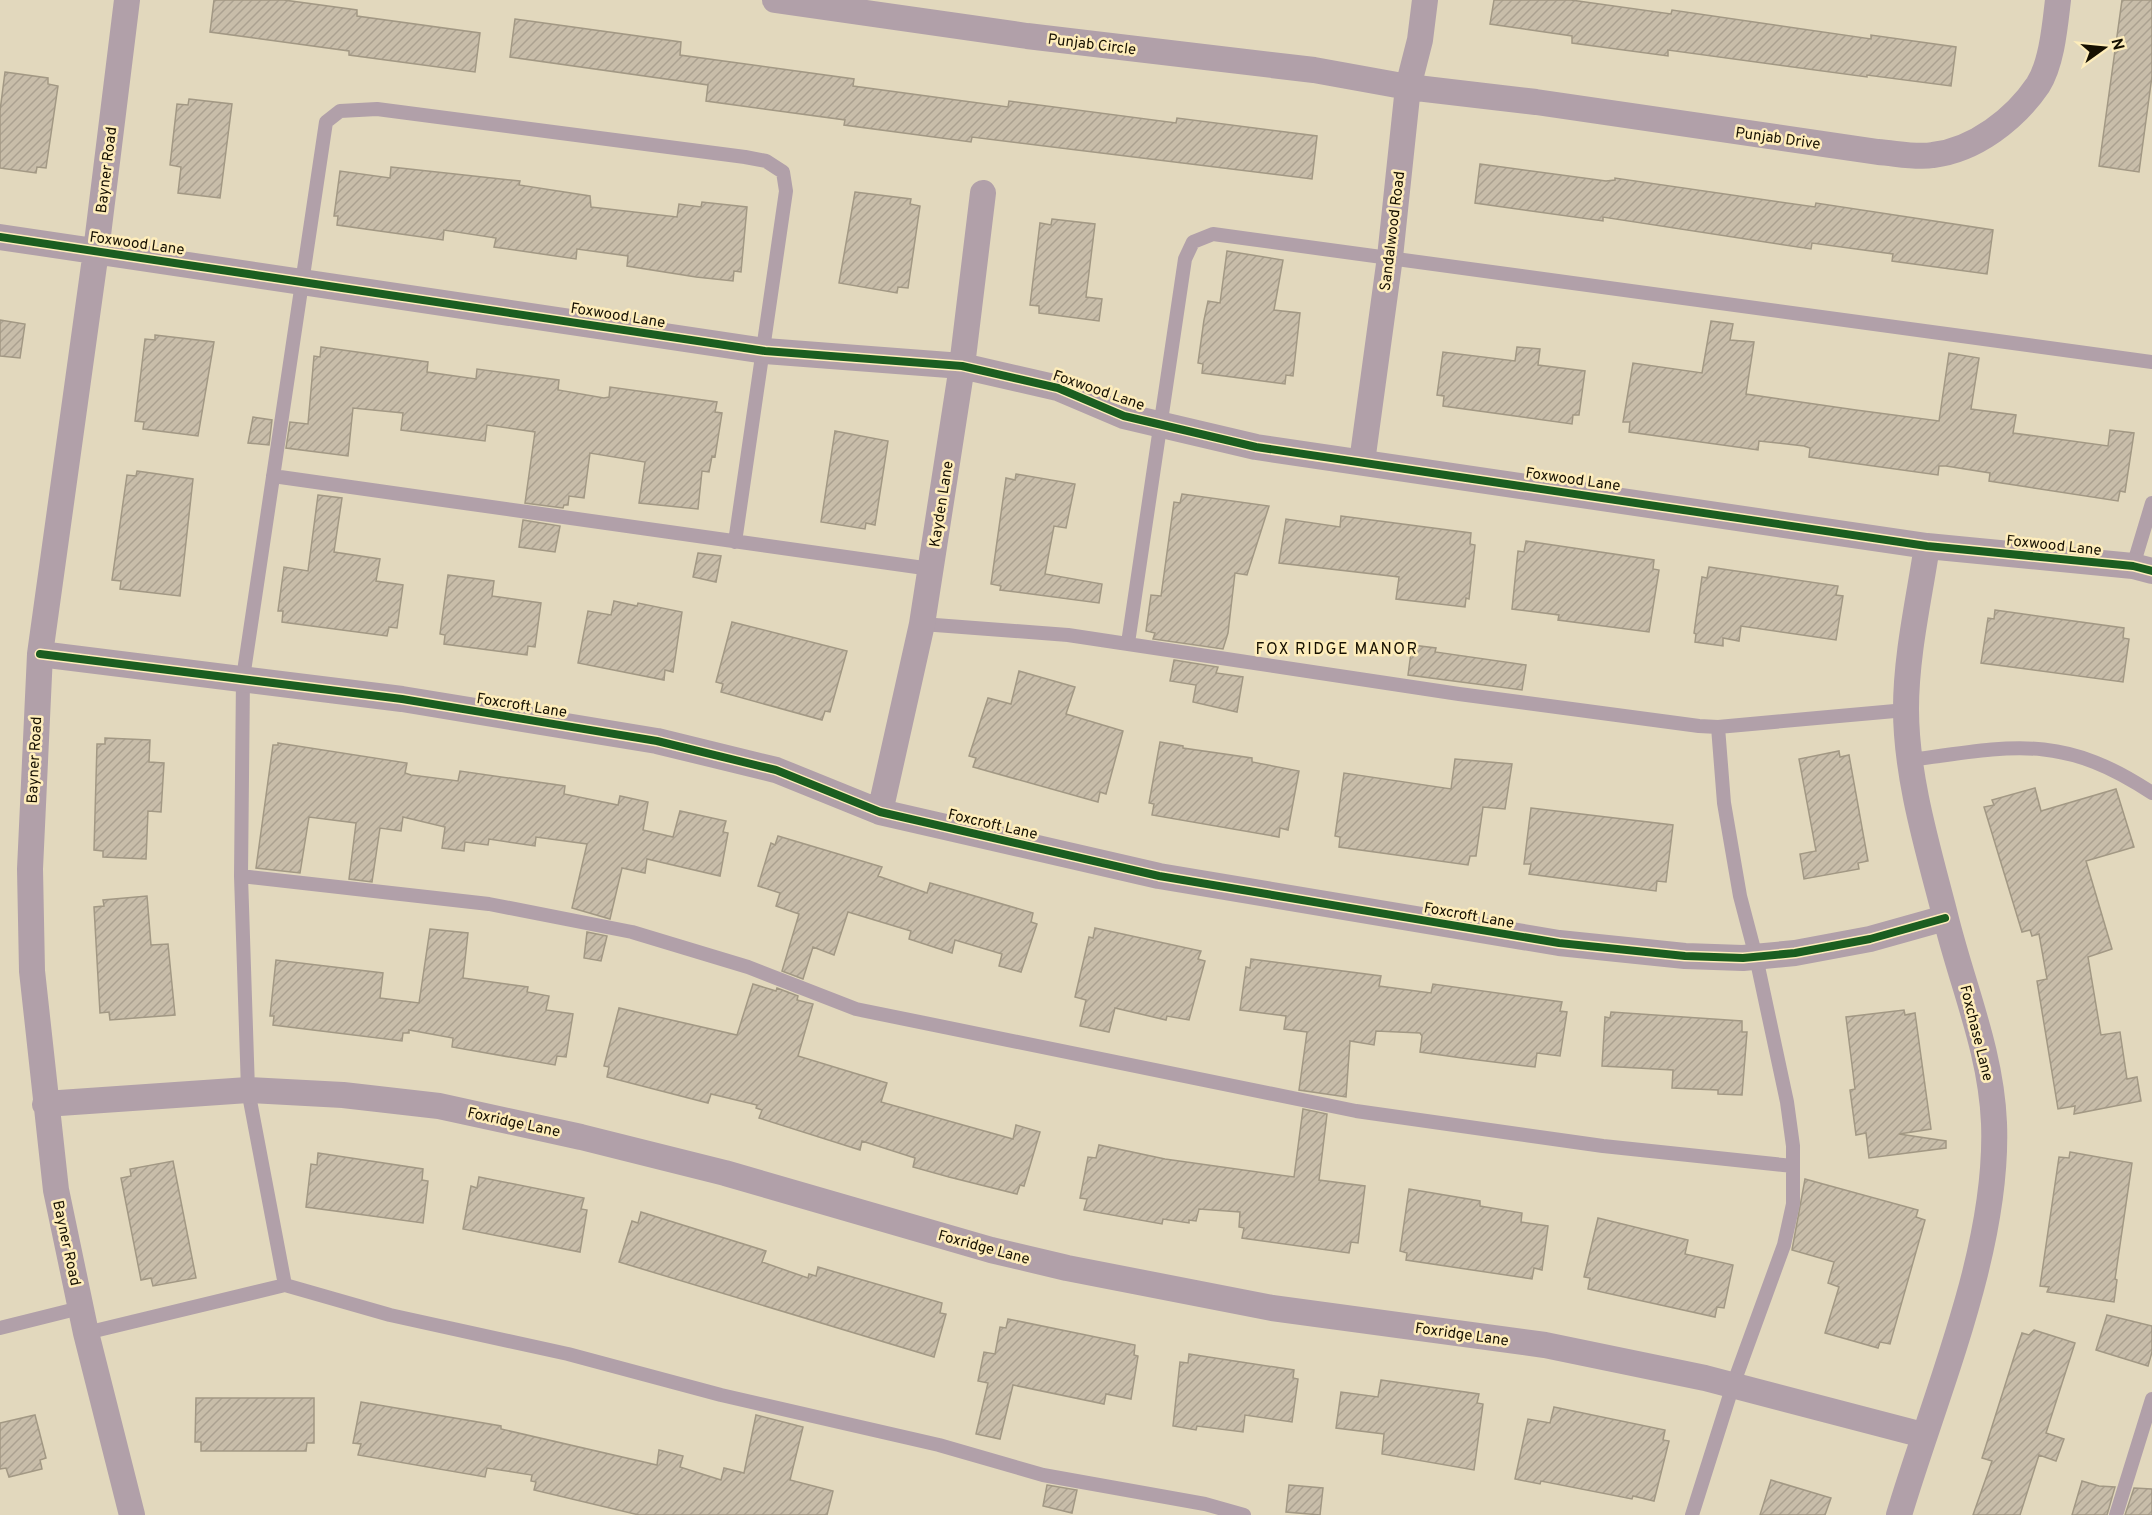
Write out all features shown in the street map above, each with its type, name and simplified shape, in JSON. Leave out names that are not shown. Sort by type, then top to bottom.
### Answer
[{"type":"street","name":"Bayner Road","points":[[127,0],[96,251],[40,654],[30,869],[32,971],[56,1190],[80,1308],[132,1515]]},
{"type":"street","name":"Punjab Circle","points":[[775,0],[1027,36],[1314,70],[1408,87]]},
{"type":"street","name":"Sandalwood Road","points":[[1362,462],[1390,257],[1408,87],[1420,40],[1425,0]]},
{"type":"street","name":"Punjab Drive","points":[[1408,87],[1536,102],[1878,152],[1933,156],[1970,146],[2014,113],[2039,84],[2054,38],[2058,0]]},
{"type":"street","name":"Kayden Lane","points":[[880,812],[922,624],[962,366],[983,193]]},
{"type":"street","name":"Foxwood Lane","points":[[0,237],[765,351],[962,366],[1058,388],[1124,416],[1256,447],[1927,546],[2143,568]]},
{"type":"street","name":"Foxchase Lane","points":[[1899,1515],[1970,1289],[1992,1178],[1994,1126],[1986,1057],[1945,918],[1916,793],[1911,760],[1906,710],[1909,666],[1927,546]]},
{"type":"street","name":"Foxcroft Lane","points":[[40,654],[402,699],[657,741],[776,770],[880,812],[1159,876],[1559,944],[1685,956],[1756,957],[1795,953],[1870,939],[1945,918]]},
{"type":"street","name":"Foxridge Lane","points":[[45,1104],[248,1090],[343,1095],[439,1106],[581,1137],[725,1173],[980,1247],[1067,1269],[1272,1308],[1545,1345],[1733,1385],[1923,1435]]},
{"type":"lane","points":[[285,1285],[248,1090],[240,876],[243,678],[300,281],[326,122],[340,111],[377,109],[745,157],[766,161],[783,172],[786,191],[765,351],[735,542]]},
{"type":"lane","points":[[1128,643],[1185,260],[1193,242],[1213,234],[2152,362]]},
{"type":"lane","points":[[273,476],[931,569]]},
{"type":"lane","points":[[2143,568],[2152,503]]},
{"type":"lane","points":[[922,624],[1068,635],[1459,694],[1718,727],[1906,710]]},
{"type":"lane","points":[[1692,1515],[1733,1385],[1784,1245],[1793,1204],[1793,1166],[1787,1102],[1756,957],[1740,897],[1724,803],[1718,727]]},
{"type":"lane","points":[[1911,760],[2000,748],[2043,748],[2084,757],[2121,772],[2152,793]]},
{"type":"lane","points":[[240,876],[489,904],[632,932],[748,967],[856,1009],[1356,1111],[1603,1146],[1793,1166]]},
{"type":"lane","points":[[86,1333],[285,1285],[390,1315],[568,1354],[721,1395],[939,1445],[1042,1474],[1205,1504],[1244,1515]]},
{"type":"lane","points":[[0,1328],[80,1308]]},
{"type":"lane","points":[[2116,1515],[2152,1399]]},
{"type":"building","points":[[214,0],[284,0],[357,10],[357,16],[480,33],[475,72],[349,55],[349,51],[210,32]]},
{"type":"building","points":[[1494,0],[1571,0],[1671,14],[1672,10],[1871,39],[1871,35],[1956,47],[1951,86],[1668,50],[1668,56],[1572,43],[1572,36],[1490,24]]},
{"type":"building","points":[[2122,0],[2152,0],[2152,76],[2139,172],[2099,166]]},
{"type":"building","points":[[515,19],[681,42],[680,55],[854,79],[853,86],[1008,107],[1009,101],[1176,123],[1177,118],[1317,136],[1312,179],[972,137],[971,142],[844,125],[845,120],[706,101],[708,85],[510,57]]},
{"type":"building","points":[[5,72],[48,78],[48,84],[58,86],[46,168],[37,167],[36,173],[0,168],[0,111]]},
{"type":"building","points":[[189,99],[232,104],[220,198],[178,193],[181,167],[170,165],[177,104],[188,105]]},
{"type":"building","points":[[1480,164],[1606,181],[1615,180],[1615,178],[1815,207],[1816,203],[1993,230],[1987,274],[1892,261],[1893,254],[1812,243],[1811,249],[1603,217],[1603,221],[1475,203]]},
{"type":"building","points":[[391,167],[520,181],[519,185],[590,196],[591,207],[677,217],[679,204],[701,207],[702,202],[747,207],[741,272],[734,271],[733,281],[696,277],[627,266],[628,256],[577,249],[576,259],[494,247],[496,238],[444,230],[443,240],[337,225],[338,216],[334,216],[340,171],[390,178]]},
{"type":"building","points":[[855,192],[911,199],[910,204],[920,206],[908,288],[898,287],[897,293],[839,283]]},
{"type":"building","points":[[1052,219],[1095,224],[1086,297],[1102,299],[1099,321],[1039,313],[1039,306],[1030,305],[1040,223],[1051,225]]},
{"type":"building","points":[[1227,251],[1283,260],[1274,310],[1300,313],[1293,376],[1286,375],[1285,384],[1202,373],[1203,364],[1198,363],[1204,320],[1208,301],[1220,303]]},
{"type":"building","points":[[0,320],[25,324],[20,358],[0,356]]},
{"type":"building","points":[[1711,321],[1733,324],[1730,340],[1754,342],[1746,394],[1856,410],[1939,421],[1949,353],[1979,358],[1971,409],[2016,415],[2013,433],[2108,446],[2110,430],[2134,433],[2125,492],[2120,491],[2118,501],[1989,481],[1990,473],[1946,466],[1939,466],[1938,475],[1809,457],[1810,448],[1804,446],[1759,441],[1758,450],[1629,432],[1630,422],[1623,422],[1633,363],[1702,373]]},
{"type":"building","points":[[155,335],[214,342],[198,436],[143,429],[144,422],[135,421],[145,339],[155,340]]},
{"type":"building","points":[[321,347],[428,362],[427,372],[476,379],[477,369],[559,380],[558,390],[604,398],[609,397],[610,387],[717,402],[715,412],[722,413],[715,457],[712,456],[709,472],[702,471],[698,509],[639,503],[645,462],[590,453],[584,498],[569,496],[568,505],[564,505],[563,508],[525,503],[535,432],[487,425],[485,441],[401,430],[403,413],[353,408],[348,456],[286,448],[290,422],[308,424],[314,356],[320,357]]},
{"type":"building","points":[[1517,347],[1540,349],[1538,365],[1585,371],[1579,415],[1573,415],[1572,424],[1443,406],[1444,396],[1437,395],[1443,352],[1515,361]]},
{"type":"building","points":[[253,417],[272,420],[269,445],[248,443]]},
{"type":"building","points":[[835,431],[888,441],[875,525],[866,523],[865,529],[821,522]]},
{"type":"building","points":[[137,471],[193,479],[180,596],[120,589],[121,581],[112,580],[127,475],[136,476]]},
{"type":"building","points":[[1016,474],[1075,484],[1066,528],[1054,526],[1045,574],[1102,584],[1099,603],[1000,590],[1001,586],[991,584],[1006,478],[1015,480]]},
{"type":"building","points":[[1182,494],[1269,506],[1247,575],[1235,573],[1228,633],[1223,649],[1153,639],[1155,633],[1146,631],[1151,595],[1161,596],[1174,502],[1180,503]]},
{"type":"building","points":[[318,495],[342,498],[334,552],[380,559],[376,581],[403,585],[397,628],[389,627],[387,636],[282,622],[283,611],[278,611],[284,567],[308,571]]},
{"type":"building","points":[[1341,516],[1471,533],[1470,544],[1475,545],[1469,599],[1466,598],[1465,607],[1396,599],[1399,577],[1279,563],[1286,519],[1340,527]]},
{"type":"building","points":[[523,520],[560,526],[555,552],[519,547]]},
{"type":"building","points":[[1526,541],[1654,560],[1653,569],[1659,570],[1649,632],[1558,620],[1559,615],[1512,609],[1518,551],[1524,552]]},
{"type":"building","points":[[698,553],[721,556],[716,582],[693,577]]},
{"type":"building","points":[[1709,567],[1838,586],[1836,595],[1843,596],[1836,640],[1741,626],[1739,641],[1723,638],[1723,646],[1695,642],[1696,634],[1694,633],[1702,577],[1707,578]]},
{"type":"building","points":[[448,575],[494,581],[492,596],[541,603],[535,647],[528,646],[527,655],[444,644],[445,635],[440,634]]},
{"type":"building","points":[[614,601],[637,606],[638,603],[682,612],[673,672],[665,670],[664,680],[578,663],[588,611],[611,615]]},
{"type":"building","points":[[1995,610],[2124,628],[2123,638],[2129,639],[2123,682],[1981,663],[1988,618],[1994,619]]},
{"type":"building","points":[[732,622],[847,651],[830,712],[825,711],[822,720],[721,692],[723,684],[716,682]]},
{"type":"building","points":[[1412,645],[1436,648],[1435,652],[1526,665],[1522,690],[1408,675]]},
{"type":"building","points":[[1174,660],[1218,667],[1216,673],[1243,677],[1237,712],[1193,702],[1196,685],[1170,681]]},
{"type":"building","points":[[1019,671],[1075,687],[1066,714],[1123,731],[1106,794],[1100,792],[1098,802],[973,767],[976,758],[969,756],[988,698],[1011,704]]},
{"type":"building","points":[[105,738],[150,740],[149,762],[164,763],[161,812],[148,811],[146,859],[103,857],[103,851],[94,850],[97,744],[105,744]]},
{"type":"building","points":[[1160,742],[1183,746],[1183,748],[1252,758],[1252,762],[1299,771],[1288,830],[1280,828],[1279,837],[1152,815],[1154,804],[1149,803]]},
{"type":"building","points":[[278,743],[407,763],[405,773],[411,775],[458,781],[460,771],[565,786],[564,794],[618,805],[620,796],[648,802],[643,830],[673,837],[680,811],[726,821],[723,832],[728,833],[720,876],[647,859],[645,873],[622,868],[610,919],[572,908],[587,844],[536,837],[535,846],[489,839],[488,845],[465,842],[464,851],[442,848],[445,827],[403,817],[401,831],[380,828],[372,882],[349,879],[356,823],[309,817],[300,873],[256,868],[273,745],[278,745]]},
{"type":"building","points":[[1839,751],[1840,757],[1849,755],[1868,861],[1858,863],[1859,869],[1804,879],[1800,854],[1816,851],[1799,759]]},
{"type":"building","points":[[1455,759],[1512,764],[1505,809],[1483,807],[1476,856],[1470,856],[1468,865],[1339,847],[1340,837],[1335,836],[1344,773],[1451,789]]},
{"type":"building","points":[[2035,788],[2041,811],[2116,789],[2134,847],[2086,861],[2112,949],[2088,957],[2101,1035],[2120,1032],[2127,1079],[2137,1077],[2141,1101],[2074,1114],[2075,1106],[2058,1109],[2037,981],[2047,979],[2039,934],[2032,936],[2030,930],[2022,932],[1984,807],[1994,805],[1992,800]]},
{"type":"building","points":[[1531,808],[1673,825],[1666,882],[1657,881],[1656,891],[1529,874],[1531,864],[1524,864]]},
{"type":"building","points":[[778,836],[882,867],[878,876],[927,893],[930,883],[1033,913],[1031,922],[1037,924],[1021,972],[999,966],[1002,954],[955,940],[952,953],[909,939],[911,931],[848,912],[834,955],[813,947],[803,979],[782,971],[799,914],[776,906],[780,893],[758,886],[771,843],[775,845]]},
{"type":"building","points":[[147,896],[151,945],[168,944],[175,1015],[110,1020],[109,1012],[100,1013],[94,907],[104,906],[103,900]]},
{"type":"building","points":[[1095,928],[1201,951],[1198,959],[1205,961],[1189,1020],[1167,1016],[1166,1020],[1115,1008],[1109,1032],[1080,1026],[1086,1000],[1075,997],[1089,937],[1093,938]]},
{"type":"building","points":[[430,929],[468,933],[463,978],[528,987],[527,992],[549,996],[546,1010],[573,1014],[566,1057],[557,1056],[555,1065],[452,1047],[453,1038],[409,1030],[409,1033],[403,1033],[402,1041],[273,1025],[274,1016],[270,1016],[276,960],[383,973],[380,998],[419,1003]]},
{"type":"building","points":[[587,932],[607,936],[601,961],[584,958]]},
{"type":"building","points":[[1251,959],[1381,976],[1379,986],[1431,993],[1433,984],[1562,1002],[1560,1011],[1567,1012],[1560,1056],[1537,1053],[1535,1067],[1462,1058],[1420,1052],[1422,1036],[1420,1033],[1376,1031],[1374,1045],[1350,1041],[1346,1097],[1299,1090],[1307,1032],[1284,1029],[1286,1016],[1240,1010],[1246,967],[1250,968]]},
{"type":"building","points":[[753,984],[776,991],[777,988],[798,996],[797,1000],[813,1004],[798,1056],[887,1083],[881,1102],[1013,1139],[1016,1125],[1040,1132],[1024,1186],[1020,1185],[1017,1194],[913,1167],[915,1158],[862,1141],[860,1150],[759,1118],[762,1110],[756,1108],[757,1105],[711,1094],[708,1103],[607,1077],[609,1067],[604,1066],[619,1008],[737,1035]]},
{"type":"building","points":[[1904,1010],[1905,1015],[1915,1013],[1931,1129],[1899,1134],[1946,1141],[1946,1148],[1869,1158],[1866,1133],[1856,1135],[1850,1090],[1855,1089],[1846,1017]]},
{"type":"building","points":[[1611,1012],[1742,1021],[1742,1032],[1747,1032],[1742,1095],[1718,1094],[1718,1090],[1672,1088],[1673,1070],[1602,1066],[1605,1017],[1610,1018]]},
{"type":"building","points":[[1303,1109],[1327,1114],[1319,1180],[1365,1186],[1358,1243],[1351,1242],[1349,1253],[1242,1238],[1244,1228],[1239,1227],[1240,1212],[1199,1209],[1196,1221],[1189,1220],[1189,1223],[1163,1219],[1162,1224],[1084,1210],[1087,1199],[1080,1198],[1088,1157],[1096,1158],[1099,1145],[1165,1159],[1294,1177]]},
{"type":"building","points":[[2070,1152],[2132,1163],[2115,1279],[2117,1280],[2114,1302],[2047,1292],[2049,1287],[2040,1286],[2059,1157],[2069,1158]]},
{"type":"building","points":[[318,1153],[423,1169],[422,1180],[428,1181],[423,1223],[306,1207],[311,1164],[317,1165]]},
{"type":"building","points":[[173,1161],[196,1278],[153,1286],[151,1278],[141,1280],[121,1178],[131,1176],[130,1169]]},
{"type":"building","points":[[479,1177],[584,1198],[581,1209],[587,1210],[580,1252],[463,1229],[471,1186],[477,1188]]},
{"type":"building","points":[[1805,1179],[1918,1210],[1916,1217],[1925,1220],[1890,1344],[1880,1342],[1878,1348],[1825,1333],[1839,1287],[1828,1283],[1834,1262],[1792,1250]]},
{"type":"building","points":[[1409,1189],[1480,1201],[1480,1206],[1522,1213],[1521,1222],[1548,1226],[1542,1270],[1534,1268],[1532,1279],[1406,1260],[1407,1253],[1400,1251]]},
{"type":"building","points":[[641,1212],[766,1251],[762,1262],[808,1278],[809,1274],[816,1276],[818,1267],[942,1303],[940,1313],[946,1314],[934,1357],[619,1262],[632,1221],[638,1223]]},
{"type":"building","points":[[1598,1218],[1688,1240],[1685,1254],[1733,1265],[1724,1308],[1717,1307],[1715,1317],[1588,1289],[1590,1278],[1584,1277]]},
{"type":"building","points":[[2107,1315],[2152,1326],[2152,1352],[2148,1366],[2096,1350]]},
{"type":"building","points":[[1008,1319],[1135,1345],[1134,1355],[1138,1356],[1131,1399],[1106,1394],[1104,1404],[1013,1385],[1000,1439],[976,1434],[988,1383],[978,1381],[984,1352],[995,1354],[1000,1327],[1006,1328]]},
{"type":"building","points":[[2034,1330],[2075,1343],[2046,1433],[2064,1439],[2056,1461],[2039,1455],[2020,1515],[1973,1515],[1992,1461],[1982,1458],[2014,1357],[2022,1333],[2029,1335]]},
{"type":"building","points":[[1189,1354],[1294,1370],[1293,1378],[1298,1379],[1292,1422],[1245,1415],[1243,1432],[1197,1426],[1196,1430],[1173,1426],[1180,1362],[1188,1363]]},
{"type":"building","points":[[1381,1380],[1479,1394],[1477,1403],[1483,1404],[1474,1470],[1382,1454],[1384,1434],[1336,1428],[1341,1392],[1378,1397]]},
{"type":"building","points":[[196,1398],[314,1398],[314,1443],[307,1443],[306,1451],[201,1451],[201,1442],[195,1442]]},
{"type":"building","points":[[361,1402],[501,1426],[501,1429],[657,1465],[659,1450],[683,1456],[680,1467],[721,1480],[724,1468],[744,1473],[756,1415],[803,1427],[790,1480],[833,1491],[827,1515],[639,1515],[534,1490],[536,1482],[531,1481],[532,1475],[487,1468],[485,1477],[358,1455],[361,1444],[353,1443]]},
{"type":"building","points":[[1554,1407],[1665,1430],[1663,1440],[1669,1441],[1654,1501],[1633,1496],[1632,1499],[1541,1481],[1540,1484],[1515,1479],[1528,1419],[1550,1423]]},
{"type":"building","points":[[35,1415],[46,1458],[40,1460],[42,1469],[9,1477],[6,1468],[0,1469],[0,1423]]},
{"type":"building","points":[[1771,1480],[1831,1498],[1825,1515],[1760,1515]]},
{"type":"building","points":[[2082,1481],[2099,1486],[2115,1487],[2107,1515],[2072,1515]]},
{"type":"building","points":[[1047,1485],[1077,1490],[1072,1513],[1043,1506]]},
{"type":"building","points":[[1289,1485],[1323,1488],[1320,1515],[1286,1512]]},
{"type":"building","points":[[2134,1488],[2152,1489],[2152,1515],[2125,1515]]},
{"type":"cycle path","points":[[0,237],[765,351],[962,366],[1058,388],[1124,416],[1256,447],[1927,546],[2133,566],[2152,571]]},
{"type":"cycle path","points":[[40,654],[402,699],[657,741],[776,770],[880,812],[1159,876],[1559,943],[1685,956],[1743,958],[1795,953],[1870,939],[1945,918]]},
{"type":"district","name":"FOX RIDGE MANOR","points":[[1337,648]]}]
